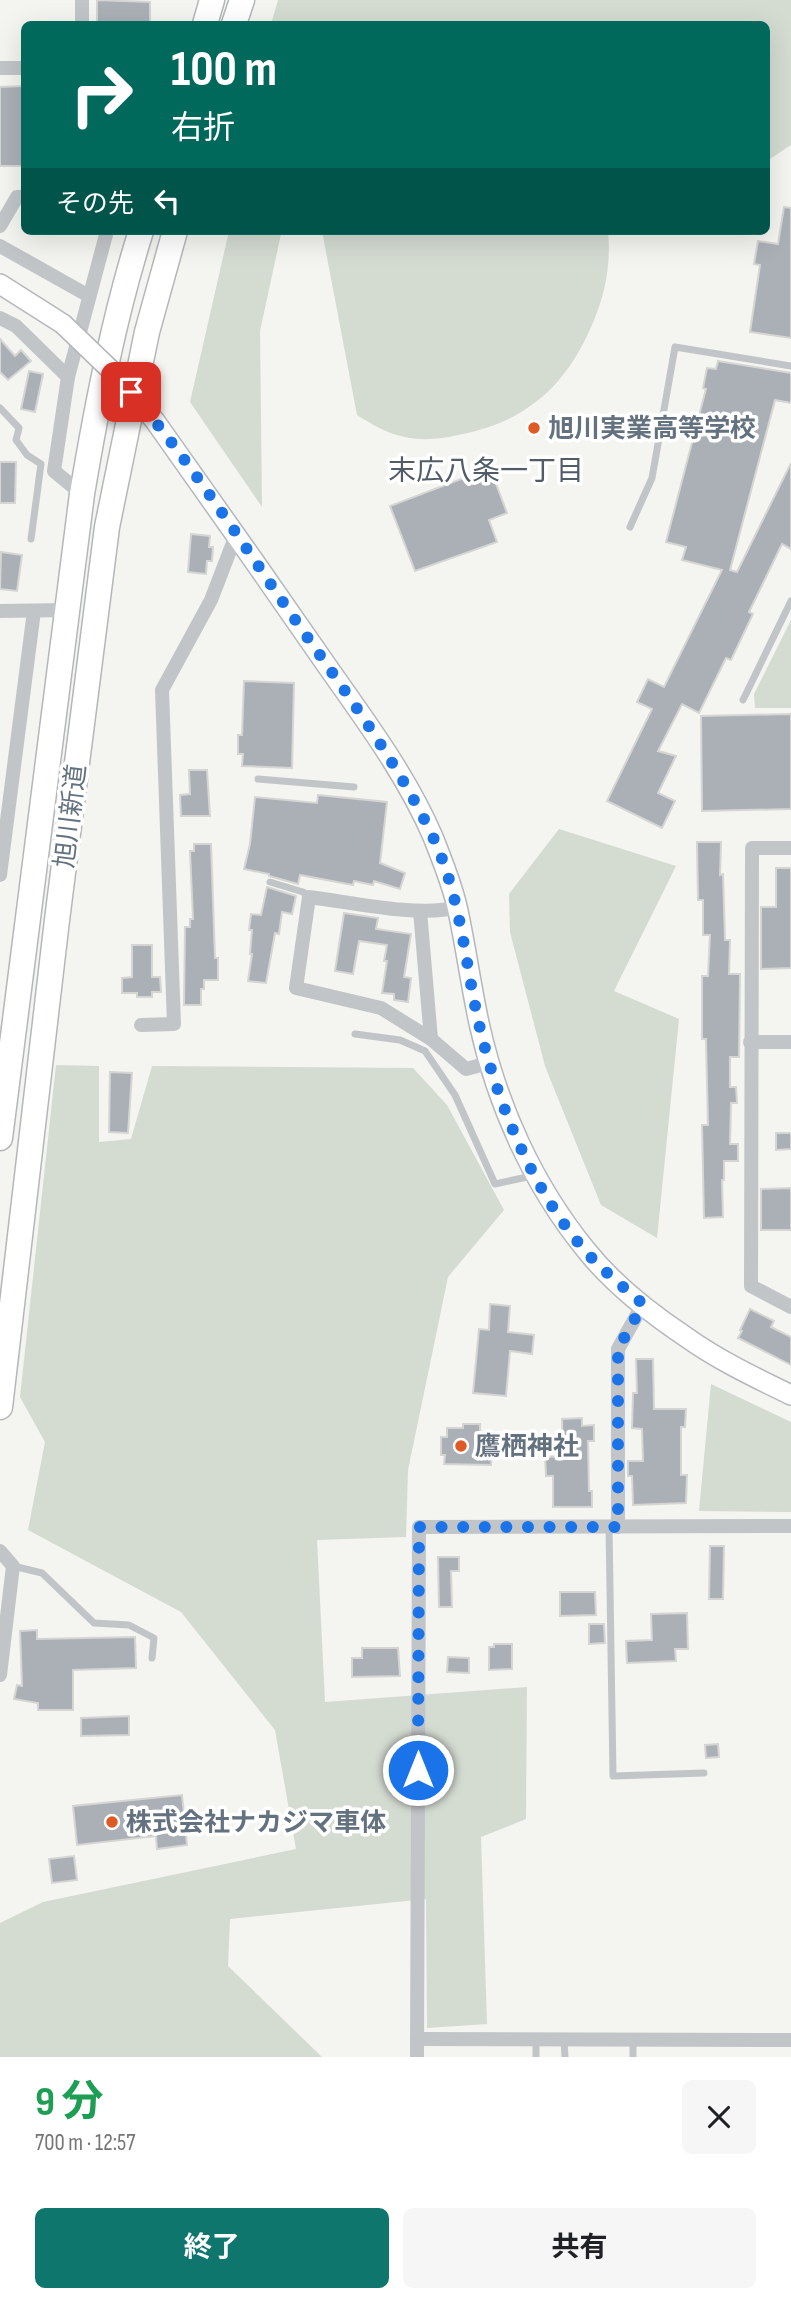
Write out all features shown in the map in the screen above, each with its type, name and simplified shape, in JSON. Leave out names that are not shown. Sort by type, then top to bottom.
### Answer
[{"type":"highway","points":[[235,21],[242,0]]},
{"type":"highway","name":"旭川新道","points":[[0,1138],[82,494],[99,392],[140,235]]},
{"type":"highway","name":"旭川新道","points":[[0,1407],[57,920],[107,527],[147,332],[174,235]]},
{"type":"street","points":[[82,0],[82,21]]},
{"type":"street","points":[[0,68],[21,68]]},
{"type":"street","points":[[0,226],[18,197],[21,197]]},
{"type":"street","points":[[82,494],[48,465],[106,235]]},
{"type":"street","points":[[0,246],[89,296]]},
{"type":"street","points":[[0,284],[63,324],[118,377],[155,421],[392,760],[432,836],[458,907],[479,1024],[507,1114],[534,1175],[586,1251],[611,1277],[687,1338],[791,1395]]},
{"type":"street","points":[[0,318],[16,326],[68,377]]},
{"type":"street","points":[[141,1025],[174,1024],[162,690],[211,600],[236,534]]},
{"type":"street","points":[[0,611],[66,610]]},
{"type":"street","points":[[0,874],[34,611]]},
{"type":"street","points":[[791,848],[752,848],[750,1042],[751,1286],[791,1307]]},
{"type":"street","points":[[458,907],[443,911],[420,911],[309,897],[296,988],[381,1008],[431,1039],[466,1069],[489,1063]]},
{"type":"street","points":[[420,911],[431,1039]]},
{"type":"street","points":[[750,1042],[791,1042]]},
{"type":"street","points":[[614,1527],[618,1349],[643,1304]]},
{"type":"street","points":[[417,2057],[419,1527],[791,1526]]},
{"type":"street","points":[[0,1551],[13,1566],[0,1675]]},
{"type":"street","points":[[417,2039],[791,2040]]},
{"type":"lane","points":[[630,527],[652,478],[675,347],[791,366]]},
{"type":"lane","points":[[0,408],[19,428],[16,440],[27,455],[48,465],[31,539]]},
{"type":"lane","points":[[743,700],[791,601]]},
{"type":"lane","points":[[258,779],[354,787]]},
{"type":"lane","points":[[271,881],[303,892],[309,897]]},
{"type":"lane","points":[[355,1034],[400,1040],[425,1051],[455,1095],[495,1184],[534,1175]]},
{"type":"lane","points":[[614,1527],[613,1776],[704,1773]]},
{"type":"lane","points":[[13,1566],[42,1573],[94,1623],[129,1625],[154,1638],[152,1658]]},
{"type":"lane","points":[[536,2039],[536,2057]]},
{"type":"lane","points":[[564,2039],[565,2057]]},
{"type":"lane","points":[[633,2040],[633,2057]]},
{"type":"shaded area","points":[[278,0],[791,0],[791,145],[770,159],[770,21],[272,21]]},
{"type":"shaded area","points":[[228,235],[281,235],[260,331],[262,507],[190,402]]},
{"type":"shaded area","points":[[323,235],[608,235],[607,276],[602,298],[584,343],[558,381],[525,410],[483,429],[425,439],[398,436],[357,415]]},
{"type":"shaded area","points":[[791,620],[791,708],[755,708],[754,694]]},
{"type":"shaded area","points":[[559,829],[676,866],[614,991],[679,1019],[657,1238],[601,1205],[545,1066],[510,932],[509,894]]},
{"type":"shaded area","points":[[56,1065],[99,1066],[99,1142],[131,1139],[152,1066],[413,1068],[447,1105],[504,1210],[448,1277],[408,1470],[406,1537],[317,1540],[325,1702],[527,1687],[526,1819],[481,1837],[487,2024],[427,2028],[426,1899],[230,1919],[228,1966],[322,2057],[0,2057],[0,1923],[43,1902],[296,1849],[275,1730],[181,1612],[28,1530],[45,1442],[20,1397]]},
{"type":"shaded area","points":[[711,1384],[791,1422],[791,1512],[699,1511]]},
{"type":"building","points":[[97,0],[150,2],[150,21],[97,21]]},
{"type":"building","points":[[21,86],[21,166],[0,166],[0,87]]},
{"type":"building","points":[[784,207],[791,208],[791,338],[750,332],[760,265],[754,264],[758,241],[778,244]]},
{"type":"building","points":[[0,339],[15,356],[21,350],[31,361],[8,380],[0,372]]},
{"type":"building","points":[[718,361],[791,373],[791,403],[775,400],[730,570],[737,572],[791,463],[791,549],[782,544],[749,612],[753,614],[731,660],[726,658],[699,713],[682,704],[658,751],[676,756],[658,793],[675,801],[662,828],[607,801],[652,709],[637,702],[648,679],[664,687],[722,570],[682,560],[686,547],[666,542],[706,389],[703,388],[707,368],[716,369]]},
{"type":"building","points":[[29,371],[43,374],[35,412],[21,409]]},
{"type":"building","points":[[0,462],[16,462],[15,503],[0,503]]},
{"type":"building","points":[[490,468],[507,513],[489,520],[497,542],[415,571],[390,506]]},
{"type":"building","points":[[191,534],[210,536],[209,547],[213,547],[212,561],[207,561],[206,574],[188,572]]},
{"type":"building","points":[[1,552],[22,555],[17,591],[0,589]]},
{"type":"building","points":[[244,681],[294,683],[292,768],[242,766],[243,754],[238,754],[238,735],[242,735]]},
{"type":"building","points":[[791,714],[791,809],[702,811],[701,716]]},
{"type":"building","points":[[189,770],[207,770],[210,816],[181,816],[180,795],[190,794]]},
{"type":"building","points":[[318,795],[387,802],[380,863],[405,873],[400,889],[374,881],[373,885],[354,881],[353,885],[300,875],[298,884],[244,869],[250,844],[255,797],[317,803]]},
{"type":"building","points":[[697,842],[721,842],[720,875],[723,874],[725,940],[730,940],[729,974],[740,974],[739,1057],[730,1057],[730,1087],[736,1087],[737,1103],[731,1103],[730,1144],[738,1144],[738,1161],[724,1161],[723,1217],[704,1218],[702,1125],[708,1125],[706,1039],[702,1039],[702,976],[708,976],[710,935],[703,935],[703,900],[698,900]]},
{"type":"building","points":[[194,844],[211,844],[218,980],[204,980],[201,1005],[184,1005],[185,927],[190,927],[190,919],[193,919],[190,851],[194,851]]},
{"type":"building","points":[[776,868],[791,868],[791,968],[761,969],[761,907],[776,907]]},
{"type":"building","points":[[267,887],[296,896],[292,914],[282,912],[279,934],[275,933],[266,983],[248,981],[252,954],[252,930],[249,930],[251,914],[261,915]]},
{"type":"building","points":[[344,913],[378,918],[376,929],[411,934],[404,977],[411,978],[408,1002],[394,1000],[394,994],[382,993],[387,945],[359,941],[353,974],[335,971]]},
{"type":"building","points":[[132,945],[152,945],[152,977],[160,977],[161,992],[152,992],[152,997],[122,993],[122,978],[132,977]]},
{"type":"building","points":[[110,1072],[132,1073],[128,1133],[109,1132]]},
{"type":"building","points":[[776,1133],[791,1133],[791,1149],[776,1150]]},
{"type":"building","points":[[791,1188],[791,1230],[761,1230],[761,1189]]},
{"type":"building","points":[[490,1304],[510,1306],[508,1332],[534,1335],[532,1354],[510,1351],[506,1396],[473,1393],[479,1329],[489,1330]]},
{"type":"building","points":[[750,1309],[774,1321],[771,1327],[791,1337],[791,1365],[738,1338]]},
{"type":"building","points":[[636,1359],[653,1359],[654,1409],[686,1409],[685,1427],[681,1427],[681,1475],[687,1475],[686,1503],[633,1505],[632,1476],[628,1476],[628,1461],[643,1461],[642,1429],[632,1428],[633,1393],[637,1393]]},
{"type":"building","points":[[582,1418],[582,1426],[594,1425],[594,1441],[588,1441],[592,1507],[553,1507],[553,1476],[546,1476],[545,1457],[563,1456],[562,1419]]},
{"type":"building","points":[[463,1424],[480,1424],[480,1434],[488,1434],[488,1438],[492,1438],[491,1465],[444,1464],[441,1437],[447,1437],[447,1428],[463,1428]]},
{"type":"building","points":[[710,1546],[724,1546],[723,1599],[709,1599]]},
{"type":"building","points":[[438,1557],[459,1557],[459,1571],[451,1571],[452,1607],[439,1607]]},
{"type":"building","points":[[560,1592],[595,1592],[596,1615],[560,1616]]},
{"type":"building","points":[[687,1613],[688,1649],[675,1649],[676,1661],[627,1663],[626,1641],[652,1640],[651,1614]]},
{"type":"building","points":[[589,1624],[604,1624],[605,1643],[589,1644]]},
{"type":"building","points":[[37,1630],[37,1639],[135,1637],[136,1668],[73,1670],[73,1710],[38,1710],[38,1703],[14,1699],[17,1685],[22,1686],[20,1631]]},
{"type":"building","points":[[494,1644],[512,1644],[512,1669],[489,1670],[489,1647],[494,1647]]},
{"type":"building","points":[[362,1648],[398,1648],[400,1676],[352,1677],[352,1658],[362,1658]]},
{"type":"building","points":[[448,1657],[469,1658],[469,1673],[447,1672]]},
{"type":"building","points":[[129,1716],[129,1735],[81,1736],[81,1718]]},
{"type":"building","points":[[718,1744],[719,1757],[706,1758],[705,1745]]},
{"type":"building","name":"株式会社ナカジマ車体","points":[[182,1795],[187,1845],[157,1849],[156,1836],[77,1845],[73,1806]]},
{"type":"building","points":[[74,1856],[77,1880],[52,1883],[49,1859]]},
{"type":"place","name":"旭川実業高等学校","points":[[534,428]]},
{"type":"place","name":"鷹栖神社","points":[[461,1446]]},
{"type":"place","name":"株式会社ナカジマ車体","points":[[112,1822]]},
{"type":"district","name":"末広八条一丁目","points":[[486,470]]},
{"type":"route","points":[[131,392],[172,444],[258,565],[392,760],[432,836],[458,907],[479,1024],[489,1063],[507,1114],[534,1175],[586,1251],[643,1304],[618,1349],[618,1527],[419,1527],[418,1770]]}]
